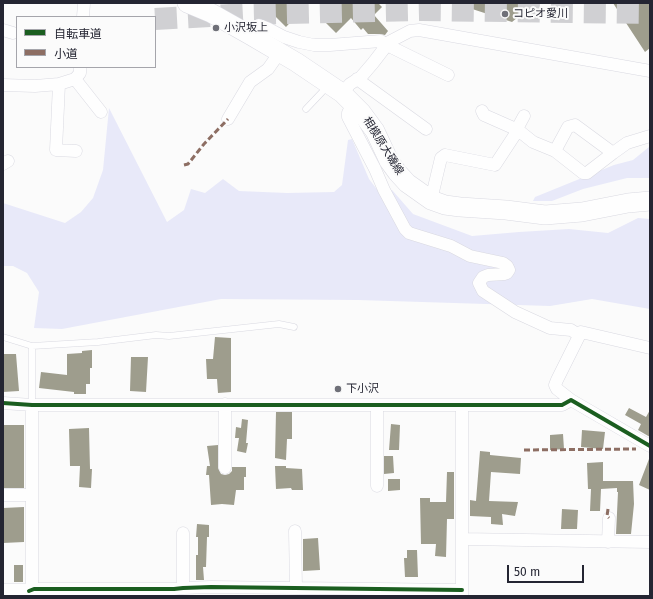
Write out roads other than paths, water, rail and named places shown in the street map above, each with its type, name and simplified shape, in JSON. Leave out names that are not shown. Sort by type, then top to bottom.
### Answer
[{"type":"main road","name":"相模原大磯線","points":[[193,4],[280,52],[341,94],[361,112],[375,131],[389,161],[396,172],[407,183],[431,200],[445,205],[460,207],[545,214],[582,212],[628,203],[650,201]]},
{"type":"street","points":[[83,16],[84,3]]},
{"type":"street","points":[[250,35],[259,25],[284,37],[314,45],[381,41],[385,45],[448,74]]},
{"type":"street","points":[[579,335],[571,330],[550,328],[515,312],[483,291],[479,283],[484,277],[488,275],[507,273],[509,270],[503,263],[470,256],[451,246],[409,233],[405,229],[348,117],[341,94],[350,84],[361,77],[383,50],[385,45],[410,31],[419,30],[650,71]]},
{"type":"street","points":[[228,119],[250,82],[268,69],[280,52]]},
{"type":"street","points":[[3,85],[35,86],[59,84],[75,79],[80,73],[80,68]]},
{"type":"street","points":[[75,79],[101,112]]},
{"type":"street","points":[[357,79],[414,115],[426,129]]},
{"type":"street","points":[[59,84],[51,150],[76,152]]},
{"type":"street","points":[[482,111],[484,115],[518,130],[533,142],[555,151],[583,173],[587,173],[627,142],[650,136]]},
{"type":"street","points":[[431,200],[441,158],[445,155],[476,165],[495,165],[518,130],[524,116]]},
{"type":"street","points":[[555,151],[568,128],[575,125],[613,152]]},
{"type":"street","points":[[643,445],[571,400],[557,389],[555,385],[581,332],[650,348]]},
{"type":"street","points":[[3,404],[562,405],[571,400]]},
{"type":"street","points":[[224,404],[228,462]]},
{"type":"street","points":[[29,593],[32,587],[32,405]]},
{"type":"street","points":[[377,405],[381,449],[377,486]]},
{"type":"street","points":[[3,591],[29,593],[34,589],[183,588],[211,592],[267,592],[296,588],[462,593],[462,405]]},
{"type":"street","points":[[3,495],[32,495]]},
{"type":"street","points":[[608,542],[609,518]]},
{"type":"street","points":[[295,531],[296,588]]},
{"type":"street","points":[[183,533],[183,588]]},
{"type":"street","points":[[462,539],[555,545],[608,542],[650,542]]},
{"type":"lane","points":[[306,109],[325,89],[341,94]]},
{"type":"lane","points":[[3,337],[32,346],[169,336],[279,324],[294,326]]},
{"type":"lane","points":[[32,346],[32,405]]},
{"type":"tunnel","points":[[156,19],[248,14],[422,10],[650,13]]},
{"type":"place","name":"コピオ愛川","points":[[505,14]]},
{"type":"place","name":"小沢坂上","points":[[216,28]]},
{"type":"place","name":"下小沢","points":[[338,389]]}]
